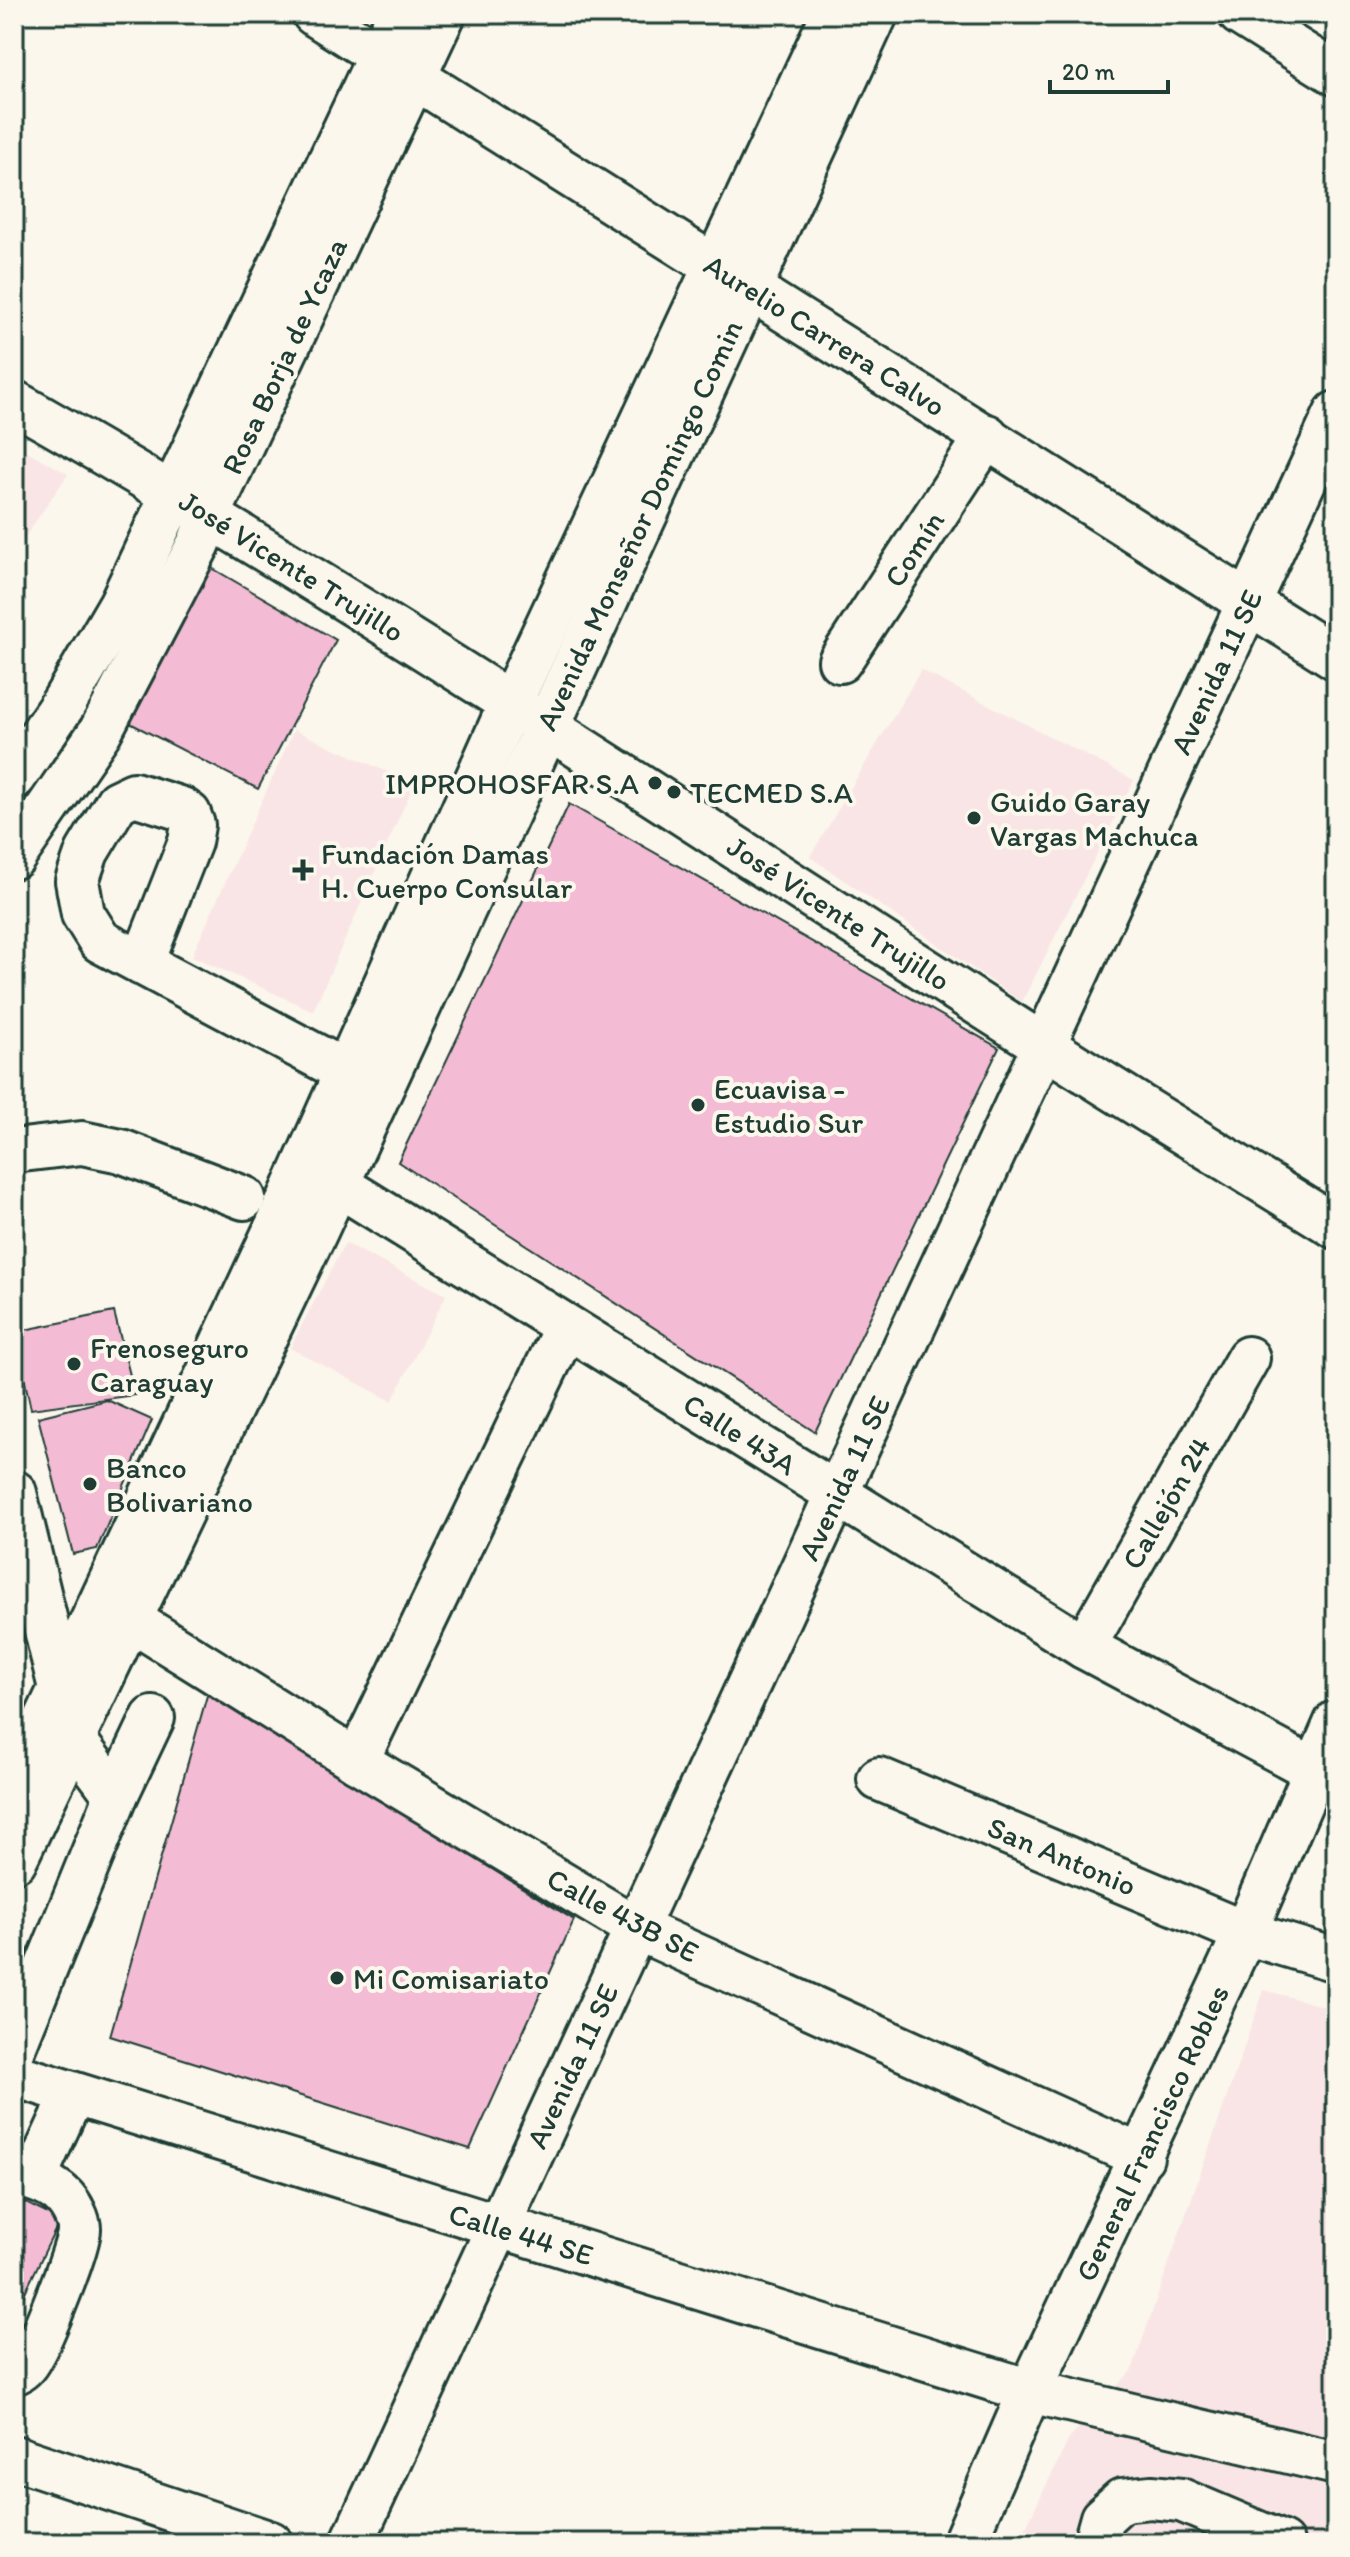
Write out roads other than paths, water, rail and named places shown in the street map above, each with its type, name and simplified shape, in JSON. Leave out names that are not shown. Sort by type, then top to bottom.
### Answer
[{"type":"main road","name":"Rosa Borja de Ycaza","points":[[14,776],[63,704],[122,603],[173,492],[398,66],[400,14]]},
{"type":"main road","name":"Avenida Monseñor Domingo Comin","points":[[14,1860],[337,1184],[365,1077],[731,276],[875,14]]},
{"type":"main road","points":[[14,1493],[73,1738]]},
{"type":"street","name":"Aurelio Carrera Calvo","points":[[314,14],[1336,658]]},
{"type":"street","name":"Rosa Borja de Ycaza","points":[[14,857],[100,732],[199,543],[398,66],[444,14]]},
{"type":"street","name":"Avenida Monseñor Domingo Comin","points":[[731,276],[833,14]]},
{"type":"street","points":[[1240,14],[1336,74]]},
{"type":"street","name":"José Vicente Trujillo","points":[[14,402],[173,492],[529,714],[1044,1046],[1336,1227]]},
{"type":"street","name":"Avenida 11 SE","points":[[352,2543],[1336,413]]},
{"type":"street","name":"Comín","points":[[840,661],[987,436]]},
{"type":"street","points":[[142,964],[365,1077]]},
{"type":"street","name":"Avenida Monseñor Domingo Comin","points":[[14,1787],[365,1077]]},
{"type":"street","points":[[14,1151],[82,1143],[121,1151],[244,1198]]},
{"type":"street","name":"Calle 43A","points":[[337,1184],[1084,1647],[1325,1774]]},
{"type":"street","points":[[357,1761],[566,1327]]},
{"type":"street","name":"Callejón 24","points":[[1084,1647],[1248,1358]]},
{"type":"street","name":"Calle 43B SE","points":[[131,1620],[357,1761],[636,1928],[1142,2157]]},
{"type":"street","points":[[14,2047],[116,1796],[153,1718]]},
{"type":"street","name":"General Francisco Robles","points":[[964,2543],[1030,2391],[1245,1933],[1325,1774],[1336,1722]]},
{"type":"street","points":[[73,1738],[116,1796]]},
{"type":"street","name":"San Antonio","points":[[879,1779],[1245,1933],[1336,1960]]},
{"type":"street","name":"Calle 44 SE","points":[[14,2075],[1030,2391],[1336,2463]]},
{"type":"street","points":[[14,2373],[21,2370],[33,2354],[75,2251],[79,2229],[73,2211],[63,2196],[49,2184],[24,2176],[73,2094]]},
{"type":"street","points":[[14,2457],[271,2543]]},
{"type":"street","points":[[1095,2543],[1102,2518],[1122,2500],[1151,2497],[1181,2500],[1282,2543]]},
{"type":"place","name":"IMPROHOSFAR S.A","points":[[655,783]]},
{"type":"place","name":"TECMED S.A","points":[[674,792]]},
{"type":"place","name":"Guido Garay Vargas Machuca","points":[[974,818]]},
{"type":"place","name":"Fundación Damas H. Cuerpo Consular","points":[[303,870]]},
{"type":"place","name":"Ecuavisa - Estudio Sur","points":[[698,1105]]},
{"type":"place","name":"Frenoseguro Caraguay","points":[[74,1364]]},
{"type":"place","name":"Banco Bolivariano","points":[[90,1484]]},
{"type":"place","name":"Mi Comisariato","points":[[337,1978]]}]
